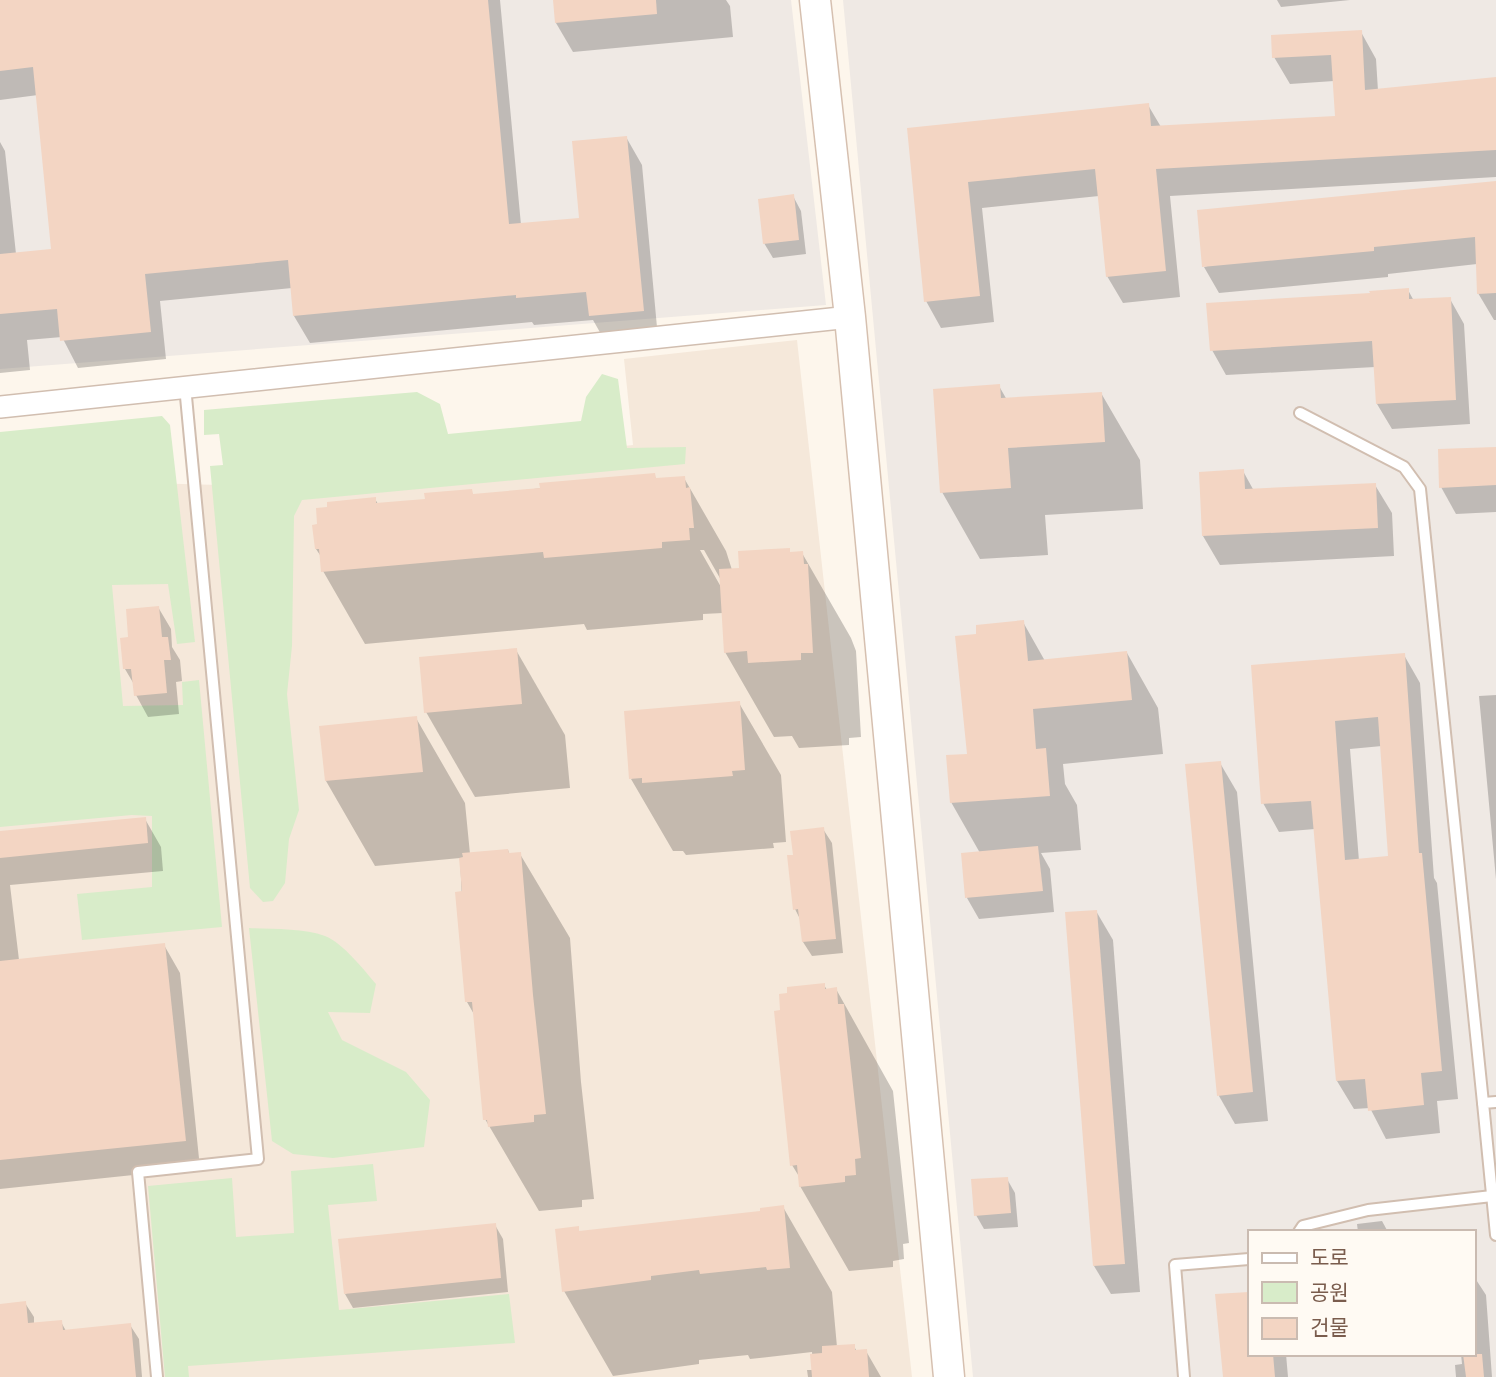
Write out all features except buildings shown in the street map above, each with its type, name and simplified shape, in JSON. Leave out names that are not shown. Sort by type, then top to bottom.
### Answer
[{"type":"street","points":[[815,0],[850,317],[949,1377]]},
{"type":"street","points":[[0,408],[850,317]]},
{"type":"lane","points":[[157,1377],[138,1172],[258,1159],[186,386]]},
{"type":"lane","points":[[1300,413],[1404,467],[1420,489],[1496,1235]]},
{"type":"lane","points":[[1483,1103],[1496,1102]]},
{"type":"lane","points":[[1300,1230],[1303,1226],[1368,1210],[1492,1196]]},
{"type":"lane","points":[[1184,1377],[1175,1265],[1248,1259]]},
{"type":"shaded area","points":[[0,0],[791,0],[826,305],[0,369]]},
{"type":"shaded area","points":[[843,0],[1496,0],[1496,1377],[973,1377]]},
{"type":"shaded area","points":[[797,340],[912,1377],[0,1377],[0,479],[257,486],[633,445],[624,359]]},
{"type":"green space","points":[[602,374],[618,379],[627,448],[686,447],[685,464],[302,500],[294,516],[292,646],[287,694],[299,810],[289,839],[285,883],[273,901],[263,902],[250,888],[210,466],[223,465],[219,434],[204,435],[204,410],[417,392],[440,404],[448,434],[581,421],[586,397]]},
{"type":"green space","points":[[162,416],[170,425],[195,642],[177,644],[168,584],[112,585],[123,706],[183,705],[182,682],[199,680],[222,927],[82,940],[77,894],[152,887],[152,816],[132,815],[0,827],[0,432]]},
{"type":"green space","points":[[249,928],[298,930],[332,939],[376,984],[370,1013],[328,1012],[342,1040],[406,1072],[430,1100],[424,1147],[333,1158],[293,1154],[272,1141]]},
{"type":"green space","points":[[373,1164],[377,1201],[328,1205],[339,1310],[509,1294],[515,1343],[188,1366],[189,1377],[165,1377],[148,1186],[232,1178],[236,1237],[294,1233],[291,1171]]}]
